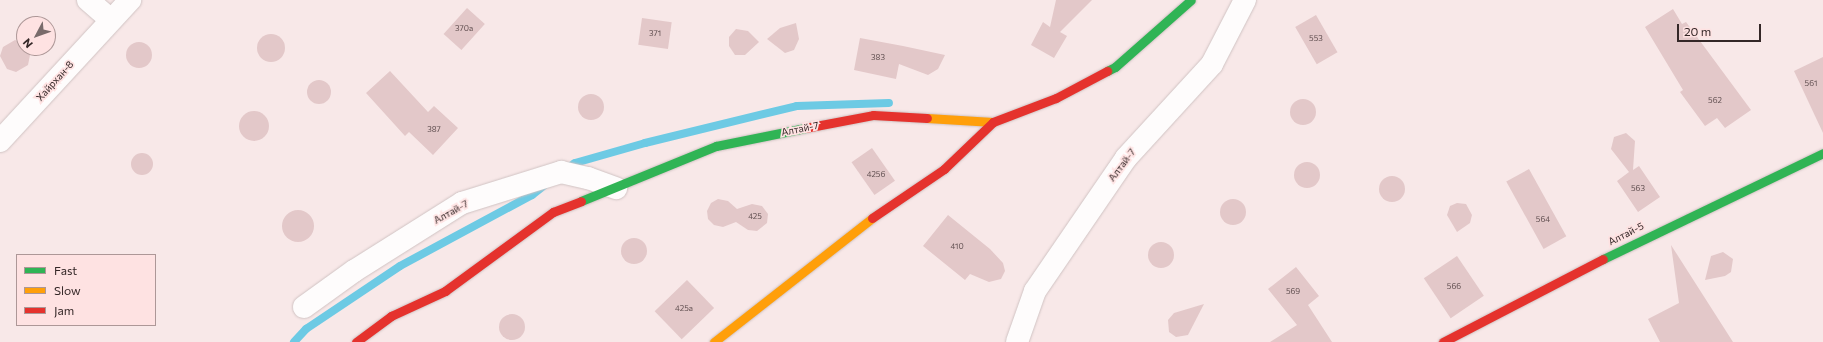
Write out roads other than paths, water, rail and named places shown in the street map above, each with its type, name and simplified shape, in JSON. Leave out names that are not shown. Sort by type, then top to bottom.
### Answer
[{"type":"street","points":[[88,0],[111,20]]},
{"type":"street","name":"Хайрхан-8","points":[[0,141],[130,0]]},
{"type":"street","name":"Алтай-7","points":[[714,342],[872,218],[944,169],[993,122],[1056,98],[1115,67],[1191,0]]},
{"type":"street","name":"Алтай-7","points":[[1017,342],[1035,291],[1126,158],[1212,64],[1245,0]]},
{"type":"street","name":"Алтай-7","points":[[356,342],[391,316],[445,291],[553,212],[616,188],[716,146],[873,115],[993,122]]},
{"type":"street","name":"Алтай-5","points":[[1443,342],[1651,234],[1823,153]]},
{"type":"street","name":"Алтай-7","points":[[304,307],[354,271],[462,203],[561,172],[616,188]]},
{"type":"waterway","points":[[565,170],[575,163],[645,143],[797,106],[889,103]]},
{"type":"waterway","points":[[294,342],[306,329],[400,266],[532,195],[545,185]]}]
